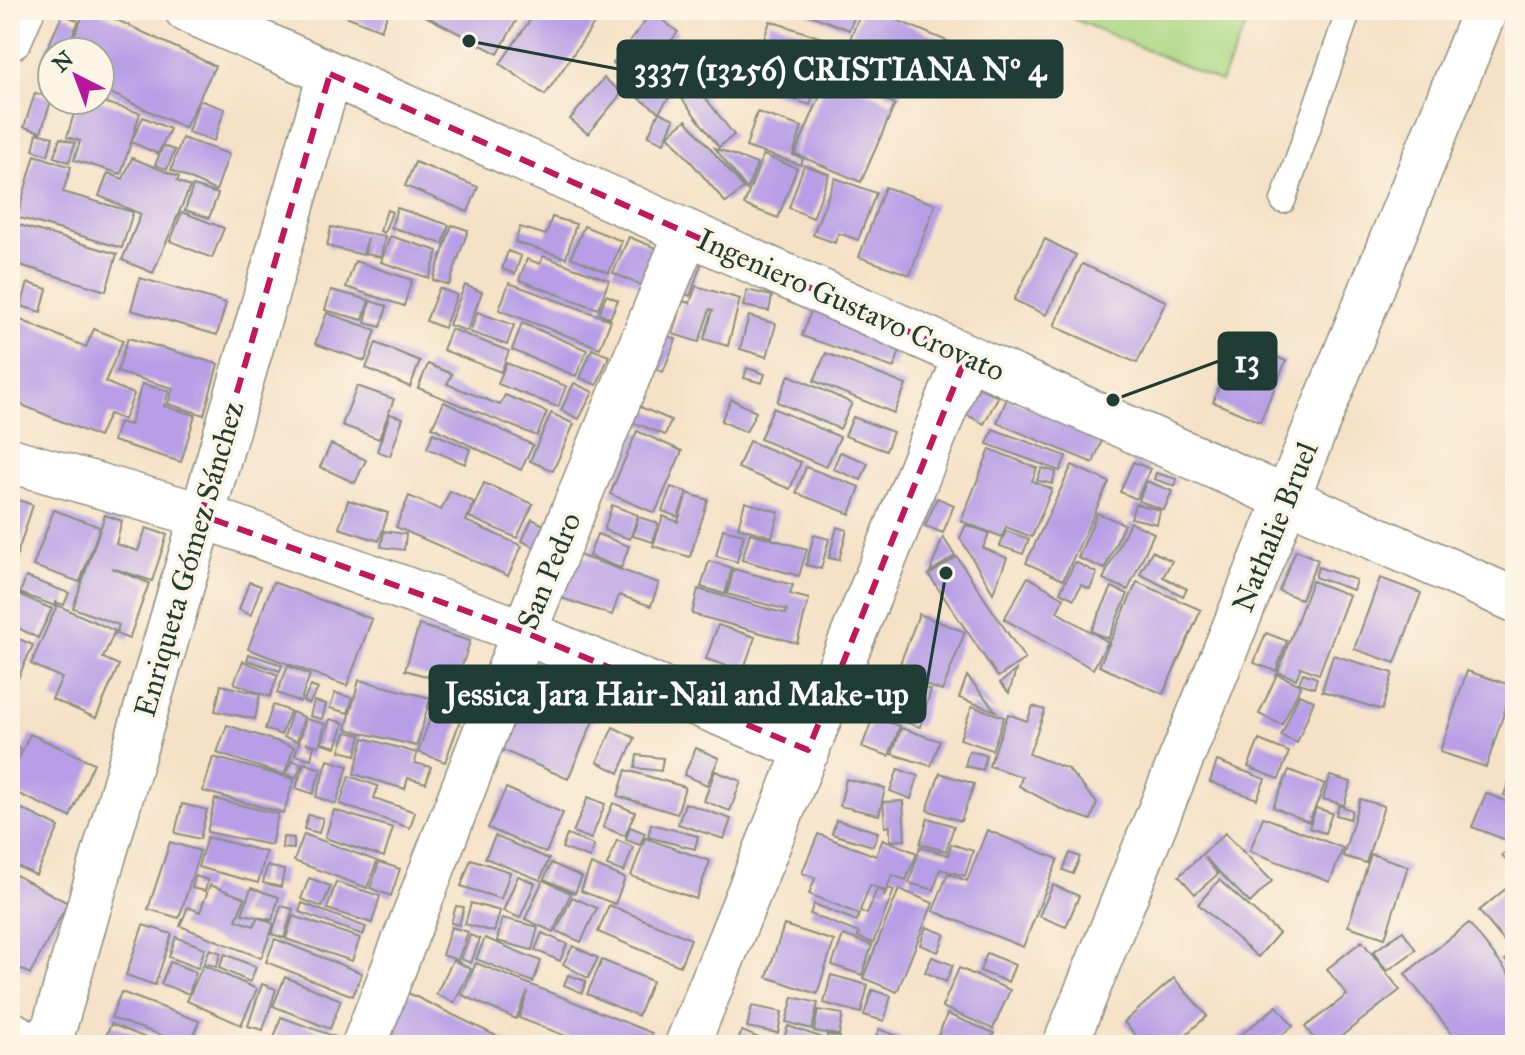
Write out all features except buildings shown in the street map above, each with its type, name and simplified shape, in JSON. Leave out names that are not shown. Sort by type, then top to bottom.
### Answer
[{"type":"street","points":[[10,38],[22,10]]},
{"type":"street","name":"Ingeniero Gustavo Crovato","points":[[187,10],[1515,600]]},
{"type":"street","name":"Nathalie Bruel","points":[[1065,1045],[1485,10]]},
{"type":"street","name":"Enriqueta Gómez Sánchez","points":[[49,1045],[330,74]]},
{"type":"street","name":"San Pedro","points":[[364,1045],[524,632],[687,232]]},
{"type":"street","points":[[687,1045],[966,357]]},
{"type":"street","points":[[10,460],[201,515],[524,632],[808,750]]},
{"type":"street","points":[[10,1033],[31,1045]]},
{"type":"lane","points":[[1283,201],[1349,10]]},
{"type":"highlighted area","points":[[330,74],[966,357],[808,750],[524,632],[201,515]]},
{"type":"green space","points":[[1053,10],[1253,10],[1221,82]]},
{"type":"place","name":"3337 (13256) CRISTIANA Nº 4","points":[[469,41]]},
{"type":"place","name":"13","points":[[1113,400]]},
{"type":"place","name":"Jessica Jara Hair-Nail and Make-up","points":[[946,573]]}]
